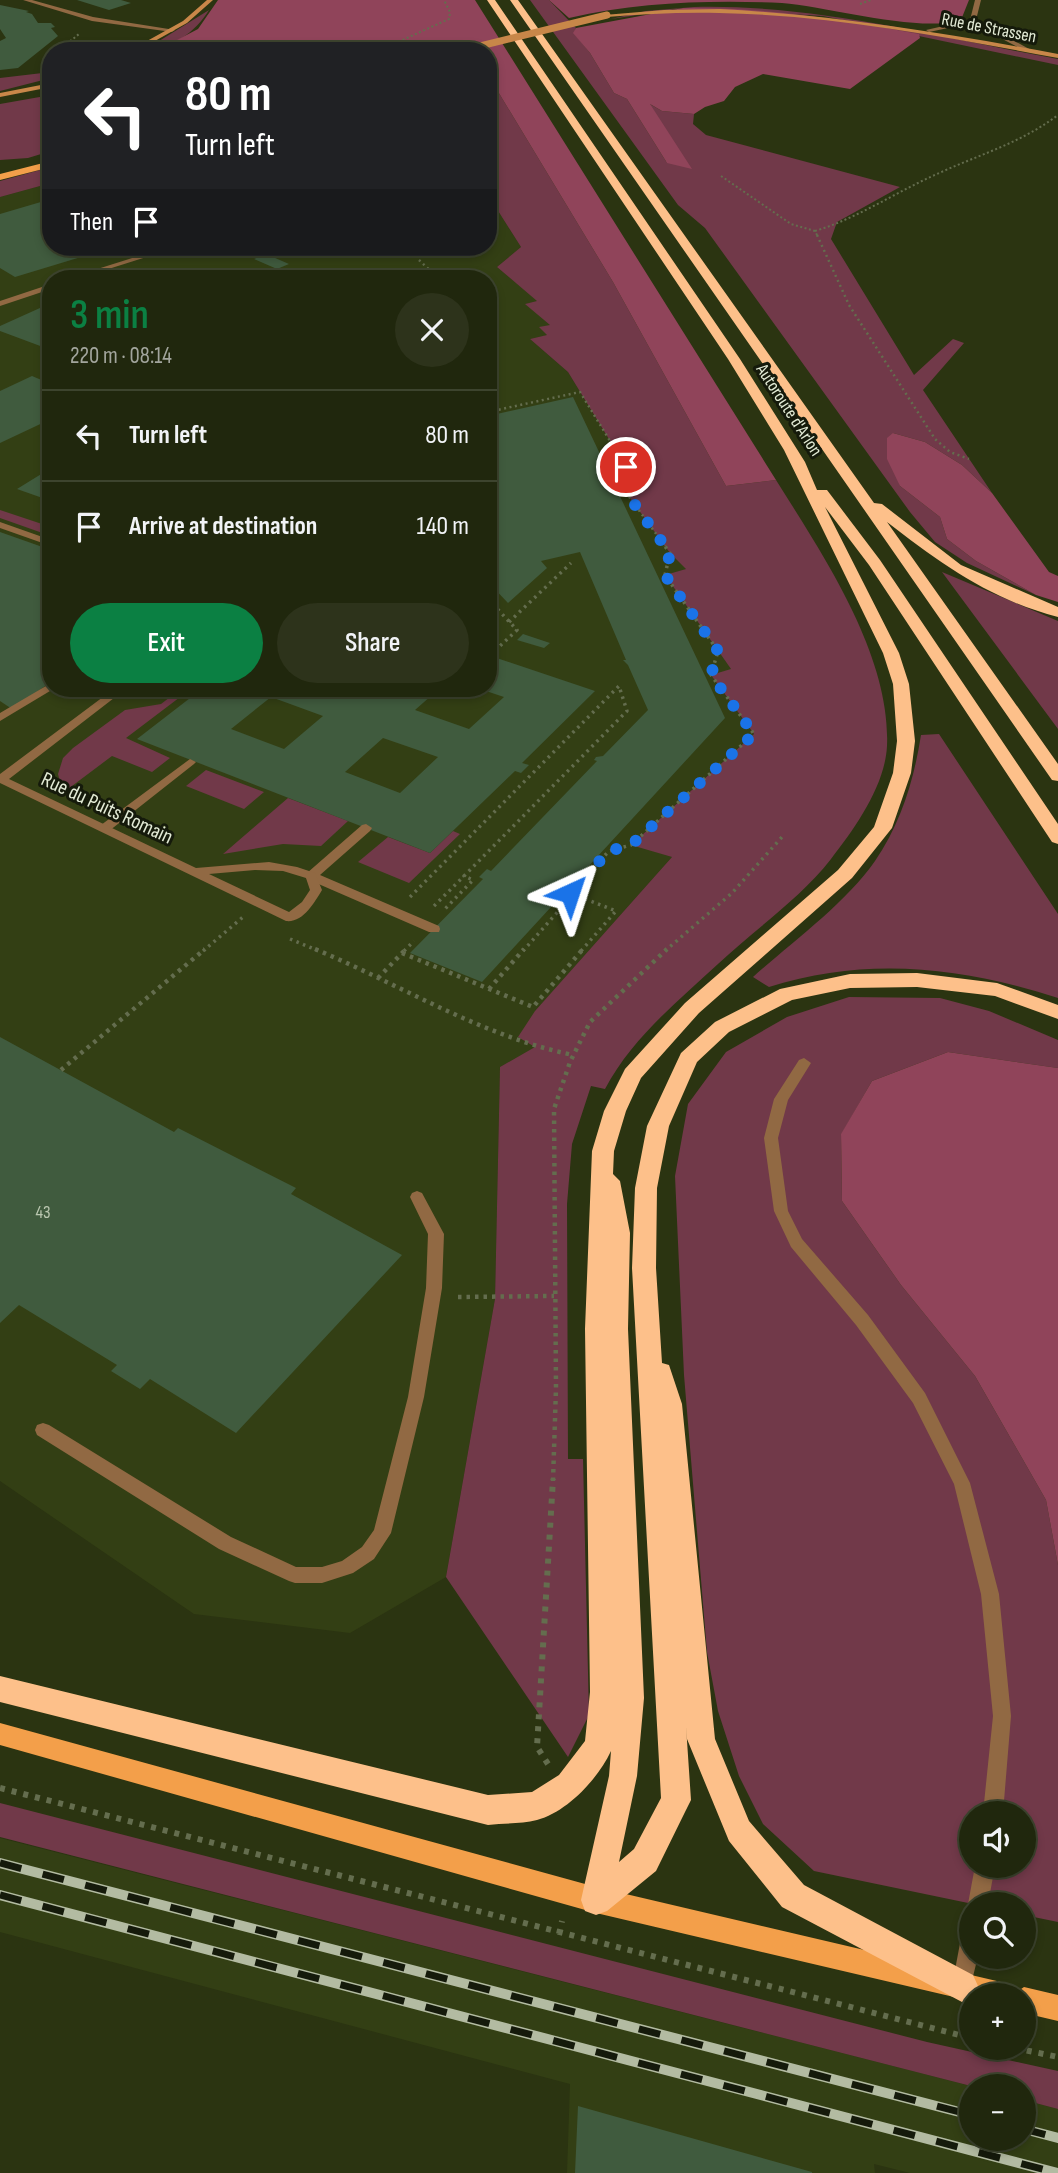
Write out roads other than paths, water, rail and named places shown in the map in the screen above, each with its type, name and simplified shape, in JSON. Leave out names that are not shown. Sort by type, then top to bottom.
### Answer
[{"type":"highway","name":"Autoroute d'Arlon","points":[[491,0],[734,359],[790,451],[875,563],[1058,838]]},
{"type":"highway","name":"Autoroute d'Arlon","points":[[514,0],[1058,776]]},
{"type":"highway","points":[[0,1689],[488,1810],[536,1806],[569,1786],[600,1746],[604,1692],[597,1329],[598,1233],[603,1152],[615,1111],[632,1074],[692,1008],[845,874],[883,828],[902,773],[906,741],[904,712],[901,684],[891,653],[790,451]]},
{"type":"highway","points":[[862,496],[956,568],[990,585],[1058,612]]},
{"type":"highway","points":[[596,1900],[645,1860],[676,1800],[645,1268],[646,1188],[658,1126],[688,1058],[722,1027],[788,994],[850,981],[918,980],[997,990],[1058,1012]]},
{"type":"highway","points":[[596,1900],[623,1776],[630,1698],[616,1329],[619,1233],[603,1152]]},
{"type":"highway","points":[[651,1344],[670,1404],[701,1739],[739,1831],[793,1896],[959,1985]]},
{"type":"main road","points":[[149,42],[172,30],[210,0]]},
{"type":"main road","name":"Rue de Strassen","points":[[497,42],[607,15],[668,6],[755,4],[828,12],[1058,56]]},
{"type":"main road","points":[[0,95],[42,87]]},
{"type":"main road","points":[[0,177],[42,166]]},
{"type":"main road","points":[[0,1734],[596,1900],[959,1986]]},
{"type":"main road","points":[[1036,2003],[1058,2008]]},
{"type":"street","points":[[26,0],[96,20],[172,30]]},
{"type":"street","points":[[973,21],[978,0]]},
{"type":"street","points":[[929,30],[973,21],[1029,51]]},
{"type":"street","points":[[106,270],[147,256]]},
{"type":"street","points":[[0,304],[42,289]]},
{"type":"street","points":[[0,526],[42,540]]},
{"type":"street","points":[[0,718],[42,692]]},
{"type":"street","name":"Rue du Puits Romain","points":[[110,697],[0,779],[290,918],[307,905],[316,890],[311,876]]},
{"type":"street","points":[[104,828],[190,762]]},
{"type":"street","points":[[311,876],[366,828]]},
{"type":"street","points":[[196,872],[266,864],[292,867],[394,912],[436,923]]},
{"type":"street","points":[[804,1063],[781,1099],[771,1138],[781,1212],[796,1243],[862,1320],[919,1398],[962,1483],[990,1594],[1001,1703],[994,1801]]},
{"type":"street","points":[[43,1430],[225,1543],[295,1575],[322,1575],[347,1567],[368,1553],[382,1533],[416,1397],[432,1298],[436,1234],[417,1197]]},
{"type":"railway","points":[[0,1863],[959,2112]]},
{"type":"railway","points":[[0,1895],[1057,2173]]},
{"type":"railway","points":[[1036,2132],[1058,2138]]}]
